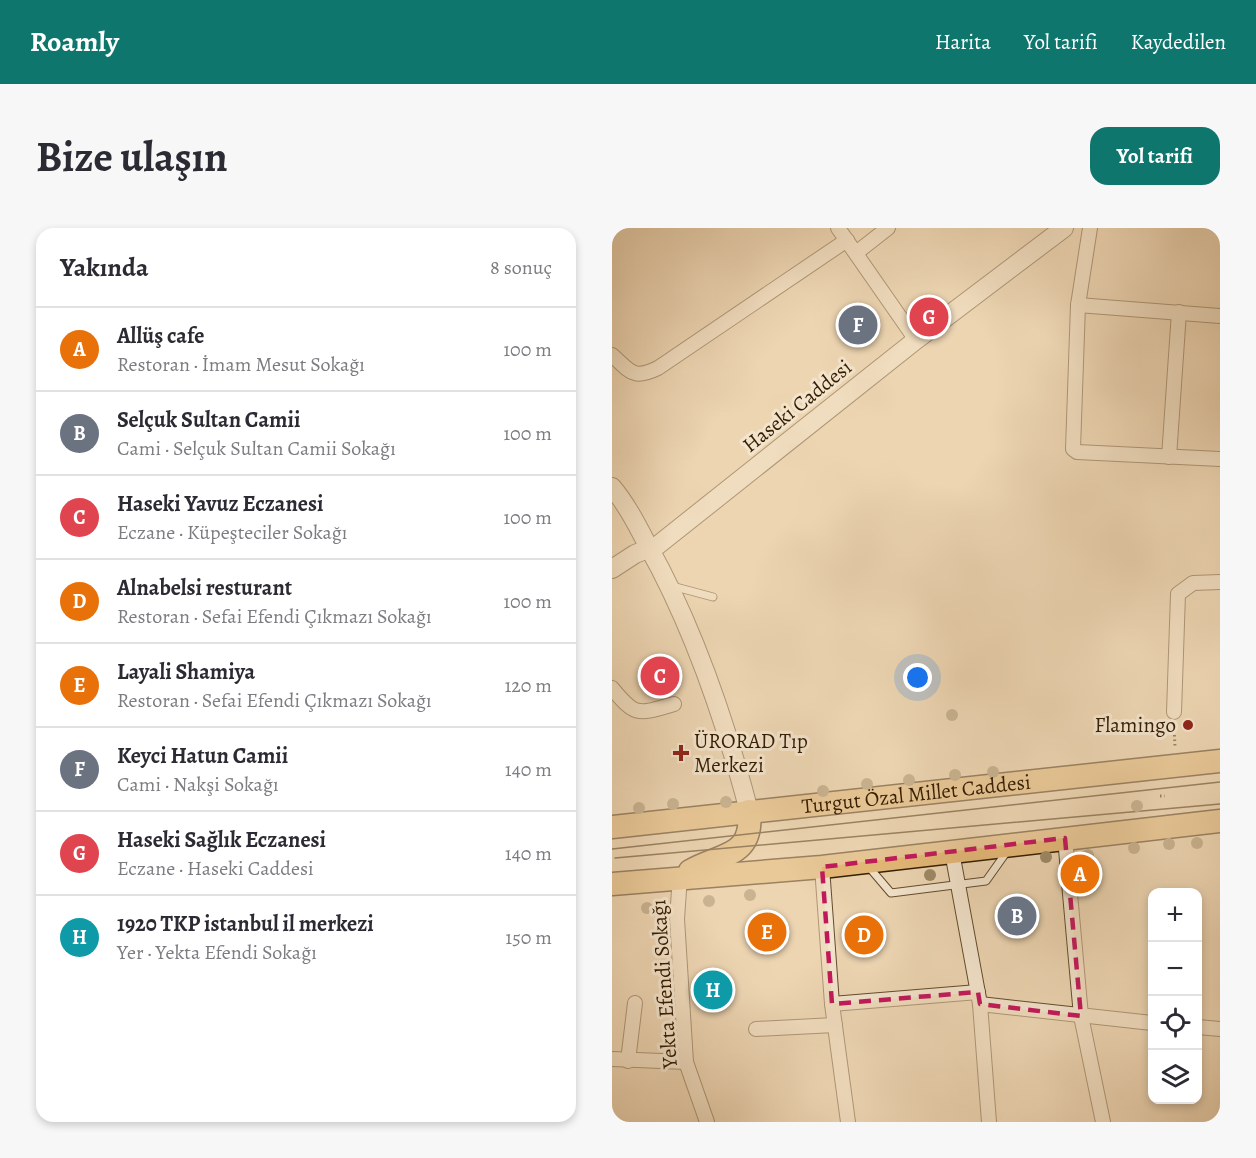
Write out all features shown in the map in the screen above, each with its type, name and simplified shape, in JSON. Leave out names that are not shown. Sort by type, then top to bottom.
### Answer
[{"type":"main road","name":"Turgut Özal Millet Caddesi","points":[[612,827],[749,811],[1096,777],[1220,761]]},
{"type":"main road","points":[[680,876],[704,862],[734,853],[749,832],[749,811]]},
{"type":"main road","points":[[612,884],[680,876],[822,867],[1220,821]]},
{"type":"street","points":[[837,228],[916,340]]},
{"type":"street","points":[[856,253],[888,228]]},
{"type":"street","name":"Haseki Caddesi","points":[[612,569],[635,554],[650,549],[916,340],[1064,228]]},
{"type":"street","points":[[1090,228],[1078,304],[1073,449],[1077,452],[1220,459]]},
{"type":"street","points":[[612,355],[633,374],[644,375],[658,368],[847,240]]},
{"type":"street","points":[[1078,304],[1220,316]]},
{"type":"street","points":[[1169,457],[1179,312]]},
{"type":"street","points":[[612,487],[624,502],[670,585],[693,639],[726,730],[749,811]]},
{"type":"street","points":[[1174,712],[1178,594],[1193,583],[1220,582]]},
{"type":"street","points":[[612,688],[633,711],[641,713],[674,704]]},
{"type":"street","points":[[1065,838],[1082,1016],[1103,1122]]},
{"type":"street","points":[[952,852],[979,998],[989,1122]]},
{"type":"street","points":[[822,867],[832,1004],[848,1122]]},
{"type":"street","name":"Yekta Efendi Sokağı","points":[[680,876],[677,919],[686,1062],[707,1122]]},
{"type":"street","points":[[832,1004],[979,998],[1082,1016],[1148,1023]]},
{"type":"street","points":[[628,1061],[635,1004]]},
{"type":"street","points":[[756,1029],[835,1025]]},
{"type":"street","points":[[1202,1027],[1220,1029]]},
{"type":"street","points":[[612,1059],[686,1062]]},
{"type":"lane","points":[[670,585],[713,597]]},
{"type":"lane","points":[[864,862],[891,893],[958,885],[986,881],[1012,844]]},
{"type":"highlighted area","points":[[1065,838],[1081,1016],[980,1004],[978,992],[832,1004],[822,867]]},
{"type":"tram line","points":[[612,849],[1220,782]]},
{"type":"tram line","points":[[615,858],[1220,804]]},
{"type":"place","name":"Haseki Sağlık Eczanesi","points":[[929,317]]},
{"type":"place","name":"Keyci Hatun Camii","points":[[858,325]]},
{"type":"place","name":"Haseki Yavuz Eczanesi","points":[[660,676]]},
{"type":"place","name":"Flamingo","points":[[1188,725]]},
{"type":"place","name":"ÜRORAD Tıp Merkezi","points":[[681,753]]},
{"type":"place","name":"Allüş cafe","points":[[1080,874]]},
{"type":"place","name":"Selçuk Sultan Camii","points":[[1017,916]]},
{"type":"place","name":"Layali Shamiya","points":[[767,932]]},
{"type":"place","name":"Alnabelsi resturant","points":[[864,935]]},
{"type":"place","name":"1920 TKP istanbul il merkezi","points":[[713,990]]}]
